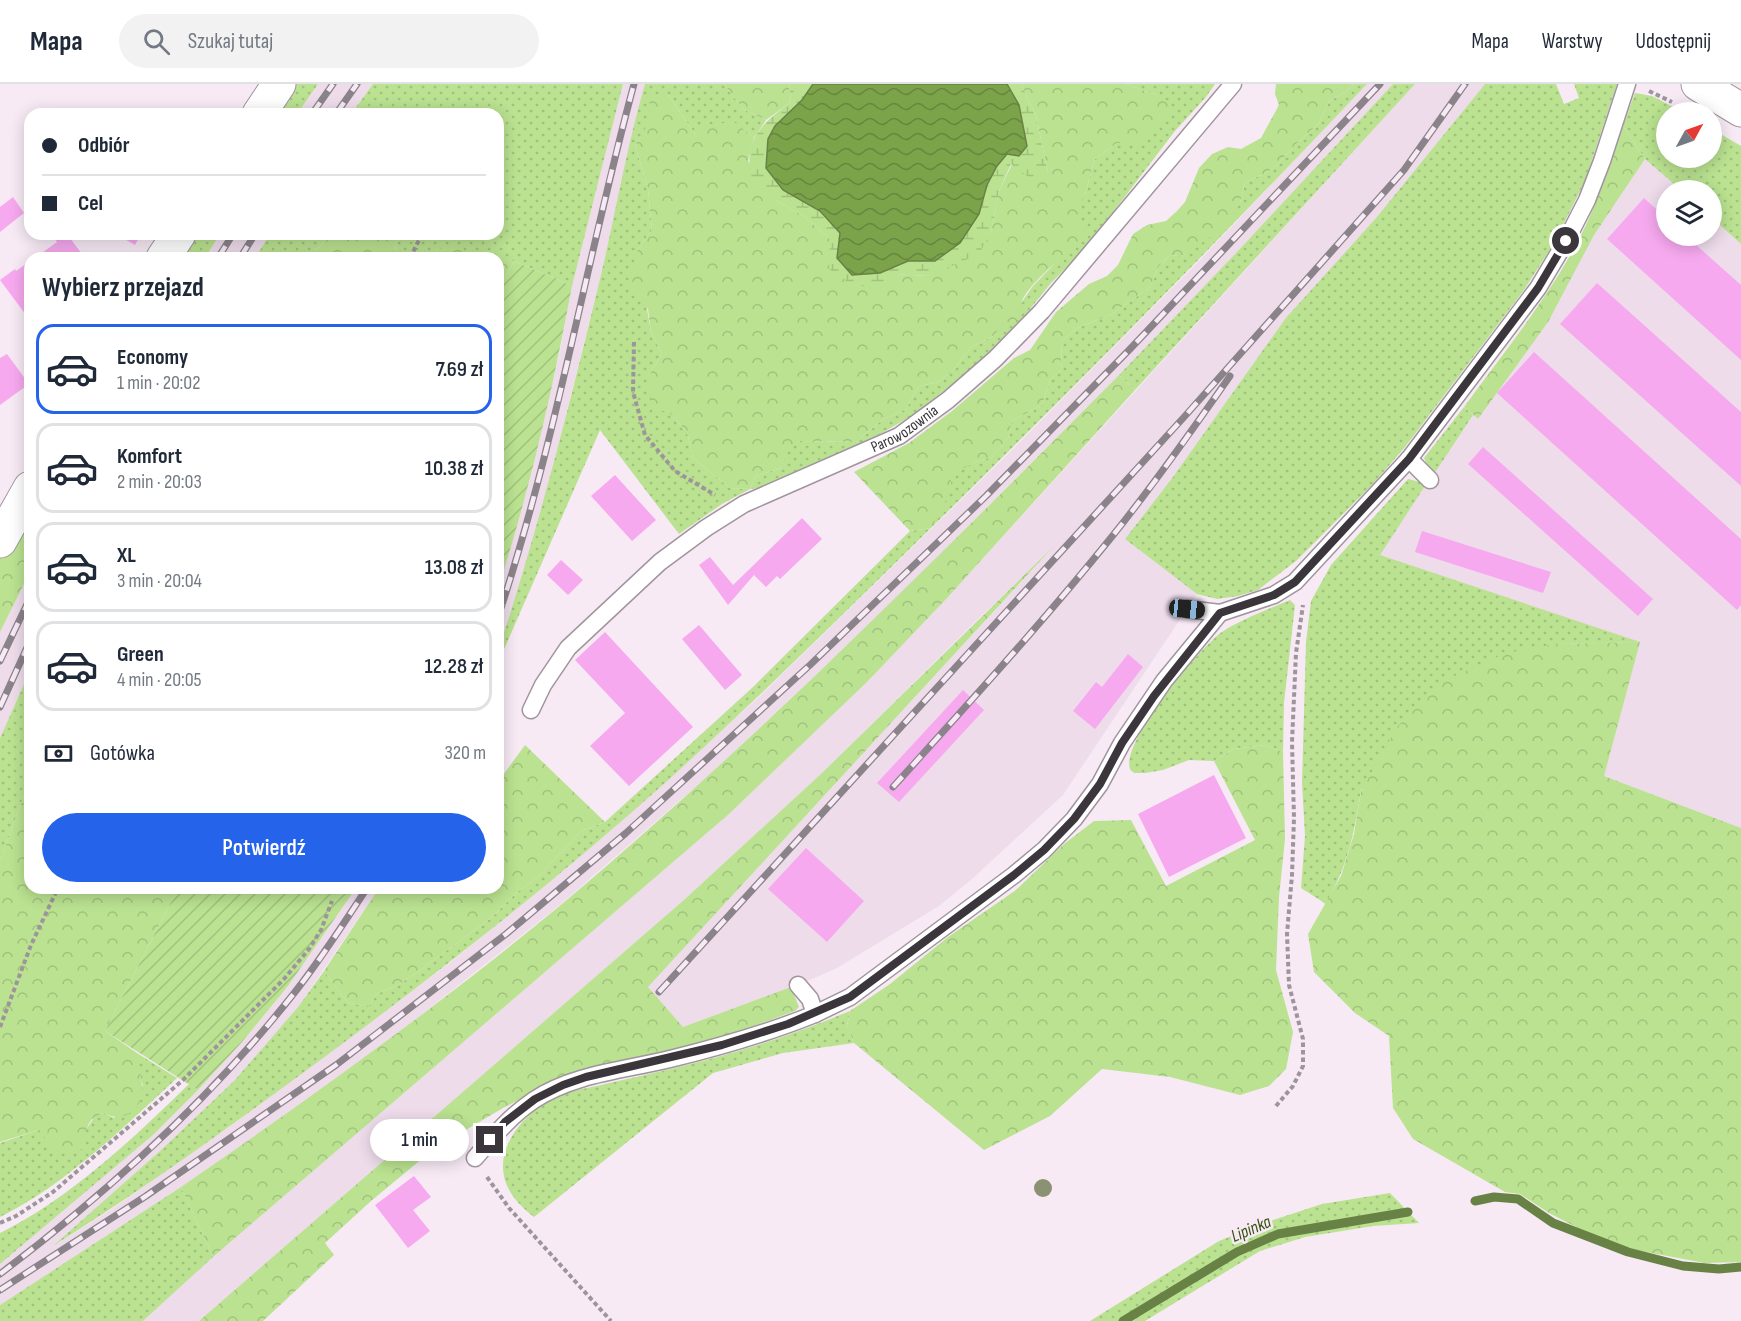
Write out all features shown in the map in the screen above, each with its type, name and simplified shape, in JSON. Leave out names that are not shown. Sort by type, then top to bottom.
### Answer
[{"type":"street","points":[[263,108],[279,84]]},
{"type":"street","points":[[1689,96],[1741,110]]},
{"type":"street","points":[[0,541],[24,499]]},
{"type":"lane","name":"Parowozownia","points":[[531,710],[543,685],[568,648],[660,562],[706,528],[744,504],[898,436],[948,400],[979,373],[1042,311],[1233,84]]},
{"type":"lane","points":[[1187,609],[1220,613],[1274,595],[1295,582],[1409,459],[1538,288],[1587,200],[1634,85]]},
{"type":"lane","points":[[1409,459],[1430,480]]},
{"type":"lane","points":[[476,1158],[505,1122],[535,1099],[563,1085],[586,1077],[722,1045],[815,1014],[850,997],[1044,850],[1074,819],[1100,784],[1122,743],[1158,690],[1220,613]]},
{"type":"lane","points":[[798,985],[810,999],[815,1014]]},
{"type":"path","points":[[1634,85],[1689,96]]},
{"type":"path","points":[[634,342],[633,392],[645,435],[675,471],[708,492],[744,504]]},
{"type":"path","points":[[1276,1106],[1293,1086],[1303,1066],[1303,1039],[1289,985],[1287,934],[1293,863],[1292,742],[1296,653],[1303,604],[1295,582]]},
{"type":"path","points":[[0,1027],[31,945],[55,894]]},
{"type":"path","points":[[0,1223],[16,1216],[53,1192],[183,1080],[284,979],[309,949],[321,930],[333,901]]},
{"type":"path","points":[[476,1158],[509,1208],[610,1321]]},
{"type":"shaded area","points":[[318,84],[373,84],[355,108],[301,108]]},
{"type":"shaded area","points":[[623,84],[645,84],[599,283],[550,478],[527,563],[504,633],[504,566],[559,356],[572,286]]},
{"type":"shaded area","points":[[1367,84],[1393,84],[1119,375],[872,622],[708,776],[561,904],[321,1091],[181,1187],[0,1305],[0,1264],[153,1135],[198,1090],[242,1042],[288,986],[352,894],[375,894],[298,1007],[234,1081],[57,1244],[112,1209],[228,1128],[451,962],[577,859],[759,697],[1010,452],[1196,264]]},
{"type":"shaded area","points":[[1415,84],[1485,84],[1376,218],[1285,319],[1173,477],[1125,539],[1197,594],[1063,795],[972,879],[939,906],[837,968],[798,985],[683,1027],[648,987],[1044,557],[823,772],[685,899],[199,1321],[143,1321],[213,1257],[729,814],[867,682],[948,597]]},
{"type":"shaded area","points":[[1645,159],[1669,180],[1656,180],[1656,246],[1722,246],[1722,227],[1741,244],[1741,828],[1604,776],[1379,555],[1473,415],[1477,419]]},
{"type":"shaded area","points":[[216,240],[266,240],[259,252],[209,252]]},
{"type":"shaded area","points":[[24,584],[24,684],[0,738],[0,632]]},
{"type":"green space","points":[[285,84],[318,84],[301,108],[270,108]]},
{"type":"green space","points":[[373,84],[623,84],[572,286],[514,261],[504,259],[504,252],[457,252],[438,249],[436,252],[394,252],[398,240],[504,240],[504,108],[355,108]]},
{"type":"green space","points":[[645,84],[724,84],[743,109],[766,120],[754,138],[733,122],[695,134],[668,95],[635,145],[648,189],[652,230],[637,251],[651,332],[662,354],[649,375],[668,411],[687,432],[693,458],[730,488],[750,489],[722,504],[679,534],[600,430],[504,649],[504,633],[540,514],[576,376]]},
{"type":"green space","points":[[724,84],[789,84],[791,102],[766,120],[743,109]]},
{"type":"green space","points":[[789,84],[813,84],[802,100],[775,126],[783,190],[820,211],[840,233],[837,258],[880,273],[908,261],[935,260],[979,214],[987,185],[997,166],[1007,154],[1019,105],[1007,84],[1021,84],[1036,116],[1048,173],[1034,181],[1011,164],[999,191],[991,232],[979,254],[928,276],[897,274],[878,288],[852,285],[829,269],[830,239],[804,216],[775,200],[751,179],[749,165],[752,143],[763,126],[791,102]]},
{"type":"green space","points":[[1021,84],[1126,84],[1156,95],[1171,105],[1167,120],[1137,143],[1117,143],[1095,159],[1076,219],[1088,236],[1031,287],[1021,304],[1022,319],[1005,323],[992,337],[971,347],[955,368],[939,382],[919,386],[906,409],[882,420],[856,442],[800,441],[788,449],[781,468],[756,476],[750,489],[730,488],[693,458],[687,432],[668,411],[652,411],[649,375],[662,354],[651,332],[648,309],[628,287],[637,251],[652,230],[648,189],[635,145],[650,121],[649,94],[668,95],[695,134],[704,125],[734,122],[754,138],[748,161],[775,200],[804,216],[830,239],[897,274],[928,276],[991,232],[999,191],[1012,164],[1048,173],[1036,116]]},
{"type":"green space","points":[[1126,84],[1215,84],[1175,131],[1084,250],[1051,283],[1022,319],[968,372],[913,415],[882,433],[765,487],[750,489],[756,476],[781,468],[787,449],[800,441],[856,442],[882,420],[906,409],[919,386],[939,382],[955,368],[971,347],[992,337],[1033,286],[1057,261],[1085,194],[1095,159],[1117,143],[1137,143],[1156,95]]},
{"type":"green space","points":[[1276,84],[1354,84],[1346,92],[1329,101],[1319,123],[1277,165],[1266,173],[1245,182],[1240,203],[1228,225],[1184,255],[1169,256],[1159,266],[1150,287],[1112,314],[1077,328],[1062,341],[1061,370],[1050,380],[1042,405],[1012,421],[1008,439],[992,457],[975,462],[951,475],[951,491],[931,528],[910,531],[854,472],[909,443],[952,411],[1014,358],[1030,350],[1056,312],[1089,284],[1107,276],[1118,265],[1133,234],[1147,225],[1166,221],[1177,211],[1185,202],[1199,168],[1212,154],[1228,147],[1241,149],[1261,138],[1279,105],[1275,94]]},
{"type":"green space","points":[[1354,84],[1367,84],[1152,307],[931,528],[950,475],[975,462],[992,457],[1008,439],[1012,421],[1042,405],[1050,380],[1061,370],[1062,341],[1077,328],[1112,314],[1150,287],[1159,266],[1169,256],[1184,255],[1200,242],[1240,203],[1245,182],[1266,173],[1277,165],[1319,123],[1329,101],[1346,92]]},
{"type":"green space","points":[[1393,84],[1415,84],[1135,390],[1119,375]]},
{"type":"green space","points":[[1485,84],[1556,84],[1564,104],[1579,98],[1574,84],[1617,84],[1585,181],[1554,243],[1524,290],[1405,447],[1372,485],[1296,561],[1258,590],[1217,599],[1197,594],[1125,539],[1173,477],[1285,319],[1376,218]]},
{"type":"green space","points":[[1635,93],[1652,96],[1664,102],[1656,102],[1656,168],[1722,168],[1722,135],[1741,146],[1741,244],[1722,227],[1722,180],[1669,180],[1645,159],[1623,126]]},
{"type":"green space","points":[[1623,126],[1645,159],[1594,235],[1548,322],[1478,419],[1464,407],[1532,315],[1563,267],[1595,205]]},
{"type":"green space","points":[[184,240],[216,240],[209,252],[177,252]]},
{"type":"green space","points":[[266,240],[326,240],[314,252],[259,252]]},
{"type":"green space","points":[[326,240],[398,240],[394,252],[314,252]]},
{"type":"green space","points":[[458,245],[466,252],[436,252],[438,249]]},
{"type":"green space","points":[[504,258],[514,261],[504,280]]},
{"type":"green space","points":[[514,261],[572,286],[540,438],[504,568],[504,280]]},
{"type":"green space","points":[[1119,375],[1135,390],[948,597],[867,682],[729,814],[213,1257],[181,1187],[327,1085],[422,1014],[562,904],[635,841],[846,646]]},
{"type":"green space","points":[[1464,407],[1473,415],[1434,474],[1424,458]]},
{"type":"green space","points":[[1408,479],[1425,486],[1380,555],[1640,642],[1556,644],[1361,790],[1349,849],[1340,876],[1326,904],[1301,888],[1305,836],[1302,783],[1306,642],[1311,601],[1331,565]]},
{"type":"green space","points":[[24,513],[24,584],[0,632],[0,557]]},
{"type":"green space","points":[[931,528],[700,751],[628,816],[511,914],[277,1092],[166,1171],[53,1246],[160,1151],[234,1081],[298,1007],[324,971],[347,1002],[368,1007],[377,994],[415,974],[492,917],[516,893],[538,877],[581,831],[605,822],[753,687],[910,531]]},
{"type":"green space","points":[[1053,547],[648,987],[683,1027],[791,987],[799,1007],[795,1011],[695,1047],[550,1084],[503,1108],[435,1148],[371,1201],[325,1243],[334,1255],[263,1321],[199,1321],[685,899],[823,772]]},
{"type":"green space","points":[[1290,600],[1295,605],[1284,703],[1283,752],[1265,745],[1234,749],[1214,761],[1189,760],[1163,770],[1134,773],[1130,769],[1130,756],[1148,719],[1208,644],[1226,629]]},
{"type":"green space","points":[[1640,642],[1604,776],[1741,828],[1741,1262],[1705,1263],[1630,1249],[1608,1242],[1549,1213],[1520,1194],[1505,1192],[1413,1139],[1393,1108],[1389,1036],[1355,1013],[1314,972],[1308,934],[1341,876],[1354,834],[1361,791],[1397,727],[1441,682],[1506,653],[1556,644]]},
{"type":"green space","points":[[24,684],[24,795],[0,861],[0,738]]},
{"type":"green space","points":[[525,745],[605,822],[581,831],[538,877],[516,893],[492,917],[415,974],[377,994],[368,1007],[347,1002],[324,971],[375,894],[504,894],[504,774]]},
{"type":"green space","points":[[1265,745],[1283,752],[1285,839],[1279,897],[1276,970],[1293,1032],[1286,1069],[1269,1086],[1240,1095],[1170,1077],[1102,1069],[1050,1116],[984,1150],[854,1043],[847,1026],[850,1011],[890,984],[948,937],[1016,890],[1064,844],[1094,821],[1131,820],[1166,886],[1255,840],[1214,761],[1234,749]]},
{"type":"green space","points":[[24,795],[24,894],[175,894],[105,1031],[137,1053],[142,1084],[141,1100],[131,1112],[124,1116],[115,1117],[104,1113],[93,1118],[88,1126],[86,1148],[69,1152],[58,1151],[49,1144],[39,1130],[0,1142],[0,861]]},
{"type":"green space","points":[[175,894],[352,894],[288,986],[242,1042],[198,1090],[105,1031]]},
{"type":"green space","points":[[850,1011],[847,1026],[854,1043],[783,1053],[713,1073],[534,1217],[509,1190],[503,1165],[510,1140],[525,1120],[551,1099],[574,1091],[689,1065],[752,1047]]},
{"type":"green space","points":[[137,1053],[177,1078],[93,1154],[47,1189],[0,1217],[0,1143],[39,1130],[85,1131],[96,1115],[104,1113],[114,1118],[143,1085],[137,1070]]},
{"type":"green space","points":[[189,1084],[198,1090],[153,1135],[0,1264],[0,1233],[51,1203],[100,1166]]},
{"type":"green space","points":[[181,1187],[213,1257],[143,1321],[0,1321],[0,1305]]},
{"type":"green space","points":[[1390,1193],[1419,1223],[1373,1226],[1305,1237],[1260,1251],[1145,1321],[1090,1321],[1219,1241],[1261,1224],[1322,1204]]},
{"type":"water","points":[[813,84],[1007,84],[1019,105],[1027,146],[1019,156],[1007,154],[997,166],[987,185],[979,214],[960,243],[935,261],[908,261],[880,273],[852,275],[837,258],[840,233],[820,211],[783,190],[766,168],[768,139],[775,126],[802,100]]},
{"type":"building","points":[[13,197],[24,213],[0,232],[0,207]]},
{"type":"building","points":[[1644,198],[1656,209],[1656,246],[1697,246],[1741,285],[1741,360],[1607,239]]},
{"type":"building","points":[[56,240],[72,240],[80,252],[43,252],[57,242]]},
{"type":"building","points":[[126,240],[138,240],[135,245]]},
{"type":"building","points":[[24,265],[24,312],[0,280],[15,269],[16,271]]},
{"type":"building","points":[[1597,283],[1741,412],[1741,486],[1560,324]]},
{"type":"building","points":[[1534,352],[1741,539],[1741,605],[1737,610],[1497,393]]},
{"type":"building","points":[[7,354],[24,377],[24,388],[0,405],[0,358]]},
{"type":"building","points":[[1483,447],[1653,599],[1638,616],[1468,464]]},
{"type":"building","points":[[615,475],[656,520],[632,541],[591,496]]},
{"type":"building","points":[[802,518],[822,539],[780,579],[777,576],[766,587],[754,575],[728,605],[699,565],[710,557],[733,585]]},
{"type":"building","points":[[1422,531],[1551,572],[1543,593],[1415,552]]},
{"type":"building","points":[[561,560],[583,580],[568,595],[547,575]]},
{"type":"building","points":[[699,625],[742,675],[725,690],[682,639]]},
{"type":"building","points":[[605,632],[693,727],[629,786],[590,746],[625,713],[575,660]]},
{"type":"building","points":[[1128,654],[1143,667],[1095,729],[1073,711],[1096,682],[1102,687]]},
{"type":"building","points":[[963,690],[984,710],[899,802],[877,783]]},
{"type":"building","points":[[1214,775],[1246,838],[1169,877],[1138,814]]},
{"type":"building","points":[[806,848],[864,901],[827,942],[768,889]]},
{"type":"building","points":[[414,1176],[431,1197],[413,1210],[430,1231],[408,1248],[375,1205]]},
{"type":"waterway","name":"Lipinka","points":[[1475,1201],[1494,1197],[1518,1199],[1553,1223],[1628,1252],[1683,1266],[1719,1269],[1741,1267]]},
{"type":"waterway","name":"Lipinka","points":[[1123,1321],[1237,1252],[1278,1234],[1408,1212]]},
{"type":"railway","points":[[316,108],[333,84]]},
{"type":"railway","points":[[340,108],[357,84]]},
{"type":"railway","points":[[504,598],[554,419],[634,84]]},
{"type":"railway","points":[[0,1290],[146,1196],[336,1065],[506,934],[626,833],[810,665],[986,496],[1131,348],[1380,84]]},
{"type":"railway","points":[[659,992],[1185,416],[1404,170],[1465,84]]},
{"type":"railway","points":[[222,252],[229,240]]},
{"type":"railway","points":[[244,252],[251,240]]},
{"type":"railway","points":[[893,787],[1060,599],[1129,515],[1230,376]]},
{"type":"railway","points":[[0,661],[24,611]]},
{"type":"railway","points":[[0,707],[24,654]]},
{"type":"railway","points":[[0,1274],[80,1211],[193,1107],[262,1032],[305,979],[363,894]]},
{"type":"route","points":[[490,1140],[505,1122],[535,1099],[563,1085],[586,1077],[722,1045],[815,1014],[850,997],[1014,875],[1044,850],[1074,819],[1100,784],[1122,743],[1164,681],[1220,613],[1274,595],[1295,582],[1409,459],[1538,288],[1566,241]]}]
